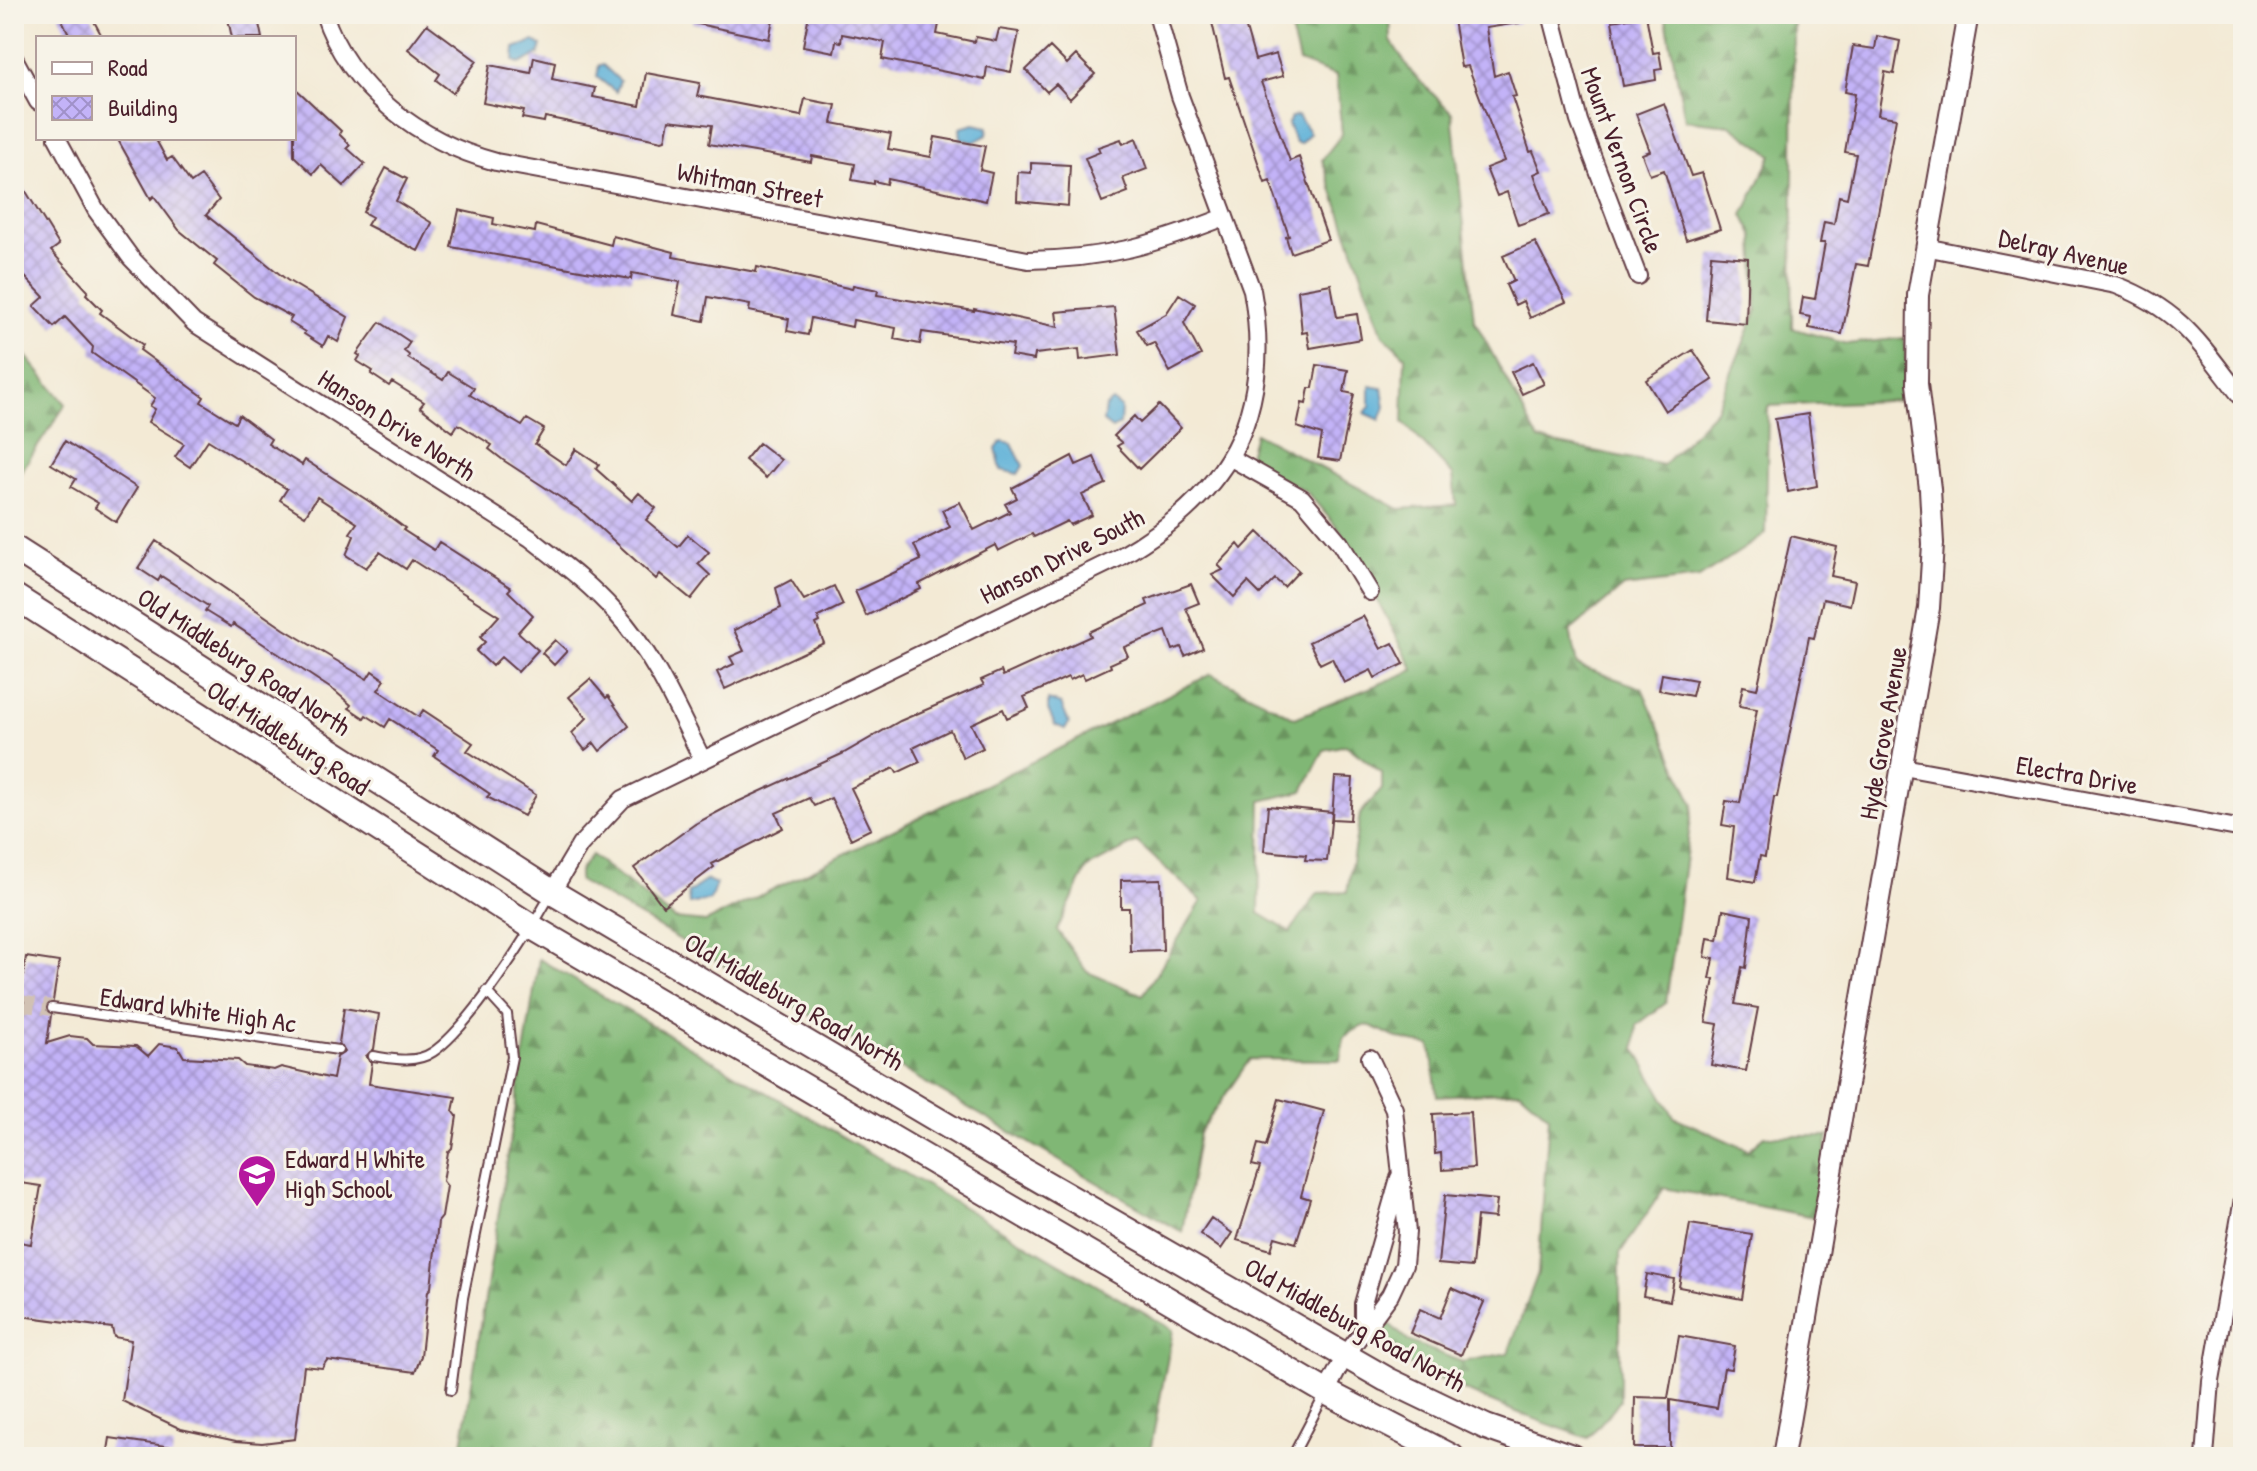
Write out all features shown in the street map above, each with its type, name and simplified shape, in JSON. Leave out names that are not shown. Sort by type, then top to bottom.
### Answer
[{"type":"main road","name":"Old Middleburg Road North","points":[[15,552],[552,892],[1345,1356],[1486,1427],[1572,1457]]},
{"type":"main road","name":"Old Middleburg Road","points":[[14,596],[532,927]]},
{"type":"main road","points":[[532,927],[1326,1392],[1452,1457]]},
{"type":"main road","points":[[931,1161],[948,1124]]},
{"type":"street","name":"Whitman Street","points":[[324,14],[347,59],[369,88],[405,122],[461,153],[496,162],[1028,260],[1076,259],[1124,253],[1225,217]]},
{"type":"street","name":"Hanson Drive South","points":[[552,892],[580,845],[623,799],[1141,545],[1183,516],[1231,458],[1255,390],[1257,320],[1252,290],[1180,96],[1157,14]]},
{"type":"street","name":"Mount Vernon Circle","points":[[1551,14],[1579,121],[1638,276]]},
{"type":"street","name":"Hyde Grove Avenue","points":[[1783,1457],[1921,672],[1933,544],[1915,341],[1925,247],[1968,14]]},
{"type":"street","points":[[14,58],[36,98]]},
{"type":"street","name":"Hanson Drive North","points":[[58,140],[96,210],[131,258],[194,323],[530,538],[616,612],[644,651],[702,759]]},
{"type":"street","name":"Delray Avenue","points":[[1925,247],[2116,285],[2136,292],[2181,320],[2243,399]]},
{"type":"street","points":[[1231,458],[1302,498],[1340,543],[1370,592]]},
{"type":"street","name":"Electra Drive","points":[[1903,767],[2243,829]]},
{"type":"street","points":[[1326,1392],[1345,1356],[1390,1295],[1404,1265],[1407,1232],[1394,1109],[1370,1058]]},
{"type":"street","points":[[1363,1331],[1363,1304],[1401,1172]]},
{"type":"street","points":[[2205,1457],[2211,1381],[2243,1199]]},
{"type":"lane","points":[[373,1056],[404,1061],[432,1053],[486,991],[532,927],[552,892]]},
{"type":"lane","points":[[451,1390],[463,1298],[512,1057],[507,1014],[486,991]]},
{"type":"lane","name":"Edward White High Ac","points":[[52,1008],[338,1050]]},
{"type":"lane","points":[[1292,1457],[1326,1392]]},
{"type":"green space","points":[[1287,14],[1390,14],[1391,41],[1412,73],[1452,113],[1474,320],[1539,440],[1663,465],[1716,410],[1757,310],[1754,237],[1743,215],[1772,155],[1730,125],[1685,120],[1665,14],[1794,14],[1792,328],[1847,344],[1904,338],[1908,400],[1768,406],[1766,534],[1699,578],[1623,587],[1570,631],[1577,665],[1642,688],[1693,804],[1666,1003],[1637,1025],[1635,1048],[1674,1117],[1748,1150],[1765,1136],[1828,1136],[1814,1217],[1664,1188],[1620,1253],[1620,1401],[1588,1438],[1478,1396],[1372,1345],[1371,1335],[1382,1317],[1408,1341],[1462,1362],[1508,1353],[1538,1273],[1549,1116],[1520,1091],[1437,1096],[1431,1046],[1396,1038],[1368,1026],[1344,1037],[1340,1060],[1250,1059],[1199,1133],[1182,1232],[579,881],[579,871],[591,855],[675,919],[706,922],[1211,674],[1295,718],[1414,670],[1343,534],[1306,491],[1251,464],[1249,455],[1255,433],[1399,509],[1456,505],[1453,475],[1403,422],[1405,356],[1383,335],[1322,160],[1342,134],[1336,76],[1299,62]],"holes":[[[1346,745],[1382,773],[1382,789],[1360,814],[1347,892],[1318,893],[1290,932],[1259,913],[1261,801],[1303,791],[1324,750]],[[1137,842],[1202,901],[1143,995],[1087,972],[1057,930],[1087,868]]]},
{"type":"green space","points":[[14,342],[66,404],[14,482]]},
{"type":"green space","points":[[539,959],[1173,1330],[1149,1457],[460,1457]]},
{"type":"water","points":[[534,41],[542,46],[539,54],[520,64],[514,61],[515,48]]},
{"type":"water","points":[[599,65],[603,65],[620,81],[616,92],[597,77]]},
{"type":"water","points":[[1298,116],[1310,133],[1300,144],[1295,142],[1288,124],[1291,117]]},
{"type":"water","points":[[974,124],[988,127],[987,135],[974,142],[961,139],[960,128]]},
{"type":"water","points":[[1370,386],[1382,388],[1385,407],[1380,420],[1365,413],[1370,406]]},
{"type":"water","points":[[1112,401],[1121,408],[1120,424],[1112,429],[1103,422],[1105,407]]},
{"type":"water","points":[[1002,441],[1012,443],[1023,466],[1018,474],[1001,470],[996,449]]},
{"type":"water","points":[[1048,700],[1061,704],[1069,723],[1065,729],[1055,725],[1048,710]]},
{"type":"water","points":[[707,880],[716,884],[710,900],[689,904],[688,893]]},
{"type":"building","points":[[59,14],[90,14],[102,36],[70,36]]},
{"type":"building","points":[[227,14],[257,14],[262,36],[232,36]]},
{"type":"building","points":[[694,14],[774,14],[769,39],[693,23]]},
{"type":"building","points":[[809,14],[915,14],[940,19],[937,34],[975,42],[976,37],[996,41],[999,29],[1019,32],[1011,72],[987,67],[985,80],[882,59],[885,42],[842,34],[841,42],[836,41],[834,52],[803,46]]},
{"type":"building","points":[[1210,14],[1242,14],[1255,60],[1276,54],[1283,76],[1261,82],[1290,161],[1299,157],[1328,240],[1291,253],[1286,237],[1289,236],[1270,181],[1265,183],[1229,77],[1225,78]]},
{"type":"building","points":[[1452,14],[1518,14],[1519,23],[1486,28],[1494,76],[1508,71],[1516,96],[1512,97],[1530,152],[1533,151],[1541,171],[1534,174],[1549,214],[1518,225],[1507,192],[1497,196],[1486,168],[1504,161],[1468,66],[1461,67]]},
{"type":"building","points":[[1646,15],[1653,53],[1659,52],[1662,69],[1655,70],[1656,80],[1623,86],[1612,21]]},
{"type":"building","points":[[427,24],[477,61],[453,93],[436,80],[440,74],[408,49]]},
{"type":"building","points":[[1877,36],[1900,41],[1894,74],[1885,72],[1878,115],[1896,118],[1868,266],[1856,264],[1842,334],[1809,328],[1811,317],[1800,315],[1803,297],[1815,299],[1825,243],[1820,243],[1824,222],[1834,224],[1839,196],[1847,198],[1856,154],[1845,152],[1855,94],[1845,92],[1853,46],[1875,49]]},
{"type":"building","points":[[1050,47],[1067,64],[1076,55],[1095,74],[1070,99],[1056,84],[1047,92],[1026,70]]},
{"type":"building","points":[[534,57],[555,62],[552,79],[595,88],[593,97],[640,106],[646,73],[700,83],[697,96],[801,116],[805,99],[836,105],[832,123],[891,134],[888,149],[931,157],[935,137],[985,146],[980,170],[992,173],[986,201],[888,179],[887,184],[852,180],[855,164],[812,156],[811,162],[709,144],[712,125],[669,120],[665,140],[662,141],[545,117],[544,122],[522,118],[524,111],[483,103],[490,65],[531,73]]},
{"type":"building","points":[[296,89],[341,131],[339,134],[350,145],[347,148],[365,164],[344,186],[321,165],[313,174],[294,156]]},
{"type":"building","points":[[1664,103],[1691,176],[1702,173],[1720,229],[1686,240],[1664,170],[1650,175],[1642,154],[1650,151],[1636,114]]},
{"type":"building","points":[[1136,138],[1147,169],[1123,178],[1128,192],[1102,202],[1085,158],[1100,152],[1098,147],[1121,139],[1123,144]]},
{"type":"building","points":[[118,140],[156,140],[167,160],[172,157],[191,183],[201,176],[219,200],[206,215],[287,280],[348,317],[338,342],[328,336],[323,346],[289,322],[292,317],[254,297],[214,265],[217,261],[179,230],[154,196],[151,199]]},
{"type":"building","points":[[1031,163],[1070,165],[1068,206],[1017,201],[1018,172],[1031,173]]},
{"type":"building","points":[[386,168],[407,179],[396,201],[432,223],[418,251],[367,225],[372,217],[363,212]]},
{"type":"building","points":[[14,172],[59,245],[51,251],[88,291],[86,294],[102,310],[100,313],[143,345],[140,350],[204,397],[201,402],[235,423],[239,415],[271,439],[268,444],[302,465],[305,460],[370,502],[405,528],[403,530],[434,550],[439,542],[511,588],[508,591],[533,615],[518,632],[538,650],[518,672],[501,657],[492,666],[476,651],[485,642],[480,637],[499,616],[412,560],[406,569],[380,552],[366,568],[346,555],[354,536],[350,533],[357,523],[317,497],[305,516],[280,500],[287,489],[208,440],[190,467],[175,457],[184,444],[148,422],[155,409],[150,406],[155,398],[92,353],[93,347],[65,317],[54,327],[34,306],[44,297],[14,265]]},
{"type":"building","points":[[459,210],[494,218],[493,224],[535,232],[536,225],[611,245],[613,236],[674,252],[673,257],[756,272],[757,267],[852,289],[853,285],[878,290],[877,295],[974,309],[1058,327],[1056,312],[1114,307],[1120,355],[1080,360],[1079,349],[1035,354],[1034,360],[1011,356],[1013,345],[922,332],[920,344],[894,339],[896,328],[853,320],[852,327],[811,318],[808,335],[787,331],[789,319],[749,311],[750,305],[708,297],[704,321],[674,315],[680,282],[632,273],[631,279],[451,247]]},
{"type":"building","points":[[1535,242],[1566,302],[1530,318],[1523,301],[1515,305],[1506,285],[1514,281],[1503,256]]},
{"type":"building","points":[[1711,255],[1748,258],[1746,324],[1706,320]]},
{"type":"building","points":[[1331,284],[1337,317],[1357,314],[1361,339],[1310,348],[1307,332],[1302,333],[1298,290]]},
{"type":"building","points":[[1179,294],[1195,304],[1184,323],[1201,355],[1170,372],[1154,343],[1147,346],[1137,330],[1166,314]]},
{"type":"building","points":[[380,322],[410,342],[404,351],[408,358],[443,380],[448,372],[474,388],[470,395],[522,426],[527,419],[544,429],[535,444],[566,465],[576,449],[599,464],[596,469],[632,501],[639,493],[656,508],[646,520],[678,547],[688,535],[709,552],[698,564],[710,575],[691,599],[660,574],[656,579],[581,511],[503,460],[489,449],[492,445],[458,424],[453,432],[420,407],[424,402],[392,382],[389,386],[371,374],[373,371],[357,361],[360,356],[357,354]]},
{"type":"building","points":[[1693,350],[1713,380],[1665,411],[1646,380]]},
{"type":"building","points":[[1533,362],[1544,384],[1522,394],[1511,372]]},
{"type":"building","points":[[1317,365],[1348,370],[1344,392],[1354,394],[1340,461],[1318,458],[1322,435],[1297,427],[1302,403],[1306,404],[1309,388],[1313,388]]},
{"type":"building","points":[[1159,405],[1181,428],[1139,469],[1117,446],[1122,443],[1114,436],[1134,416],[1140,423]]},
{"type":"building","points":[[1808,414],[1817,486],[1788,492],[1775,419]]},
{"type":"building","points":[[65,441],[137,488],[116,522],[95,508],[98,503],[71,487],[76,479],[51,464]]},
{"type":"building","points":[[759,443],[781,460],[766,478],[745,460]]},
{"type":"building","points":[[1072,456],[1076,465],[1094,457],[1106,484],[1082,495],[1092,515],[1070,525],[1067,521],[1034,537],[1032,534],[998,551],[995,545],[919,584],[921,589],[866,616],[855,591],[921,560],[914,545],[950,527],[942,510],[960,502],[974,530],[1010,512],[1005,504],[1017,498],[1012,488]]},
{"type":"building","points":[[1258,532],[1299,571],[1284,587],[1275,579],[1260,594],[1248,582],[1234,597],[1212,575],[1223,570],[1218,565],[1238,544],[1242,549]]},
{"type":"building","points":[[1791,536],[1837,547],[1831,576],[1855,581],[1850,605],[1823,599],[1814,638],[1809,637],[1777,797],[1774,797],[1765,857],[1760,856],[1755,882],[1728,877],[1734,827],[1722,825],[1726,801],[1740,803],[1757,709],[1739,706],[1743,686],[1757,689]]},
{"type":"building","points":[[156,541],[284,629],[367,679],[372,671],[385,680],[378,690],[419,717],[423,710],[473,743],[467,751],[536,795],[524,816],[487,797],[490,794],[434,756],[438,750],[390,719],[385,727],[366,715],[364,718],[349,708],[351,705],[336,692],[233,624],[231,627],[205,611],[208,606],[161,576],[158,581],[138,568]]},
{"type":"building","points":[[791,580],[804,600],[834,586],[843,605],[818,617],[820,622],[816,624],[824,643],[725,689],[717,672],[734,664],[730,657],[744,651],[734,630],[781,608],[776,588]]},
{"type":"building","points":[[1191,584],[1199,603],[1186,608],[1203,648],[1185,656],[1181,647],[1173,650],[1166,631],[1124,647],[1128,656],[1110,664],[1111,667],[1085,679],[1082,674],[1070,680],[1068,677],[1024,697],[1029,708],[1007,718],[1003,709],[971,724],[983,748],[963,758],[950,730],[913,748],[920,762],[897,773],[894,768],[851,788],[871,829],[851,839],[831,798],[814,806],[809,798],[776,813],[783,828],[712,864],[714,867],[663,906],[634,868],[695,824],[731,805],[844,753],[900,721],[984,685],[981,680],[1001,671],[1003,676],[1091,636],[1089,632],[1148,605],[1146,600]]},
{"type":"building","points":[[1363,616],[1381,649],[1393,643],[1404,664],[1375,678],[1371,670],[1344,683],[1332,658],[1320,664],[1309,642]]},
{"type":"building","points":[[555,640],[567,651],[554,665],[542,653]]},
{"type":"building","points":[[1662,674],[1696,680],[1692,696],[1659,690]]},
{"type":"building","points":[[590,679],[606,698],[608,696],[629,726],[600,751],[594,743],[585,750],[572,733],[587,718],[569,697]]},
{"type":"building","points":[[1335,777],[1353,778],[1350,820],[1332,819]]},
{"type":"building","points":[[1268,806],[1332,812],[1327,861],[1305,860],[1306,855],[1264,851]]},
{"type":"building","points":[[1161,879],[1163,950],[1130,951],[1129,908],[1121,908],[1121,880]]},
{"type":"building","points":[[1723,910],[1752,916],[1746,968],[1742,967],[1735,1004],[1758,1008],[1746,1071],[1711,1065],[1718,1024],[1706,1022],[1714,979],[1710,979],[1714,959],[1705,957],[1708,938],[1718,940]]},
{"type":"building","points":[[26,957],[59,962],[53,1001],[45,1006],[51,1015],[47,1043],[70,1036],[87,1038],[93,1044],[136,1046],[148,1056],[159,1044],[178,1047],[184,1057],[238,1060],[245,1066],[274,1070],[281,1067],[333,1079],[337,1057],[345,1052],[339,1043],[344,1008],[379,1014],[374,1049],[366,1056],[372,1063],[369,1084],[456,1097],[453,1111],[457,1116],[443,1181],[447,1186],[442,1217],[438,1222],[421,1356],[415,1372],[327,1360],[322,1368],[304,1366],[295,1439],[262,1443],[236,1441],[181,1429],[122,1401],[131,1340],[114,1337],[112,1328],[14,1315],[14,1241],[31,1244],[41,1186],[14,1182],[14,1040],[18,1010],[26,1004],[20,996]]},
{"type":"building","points":[[1279,1099],[1324,1111],[1301,1196],[1310,1199],[1296,1243],[1275,1237],[1271,1250],[1237,1240],[1260,1167],[1252,1165],[1258,1144],[1266,1146]]},
{"type":"building","points":[[1470,1112],[1474,1168],[1442,1170],[1441,1153],[1435,1154],[1433,1114]]},
{"type":"building","points":[[1445,1195],[1497,1200],[1495,1218],[1477,1216],[1472,1267],[1438,1264]]},
{"type":"building","points":[[1211,1218],[1232,1233],[1221,1249],[1200,1234]]},
{"type":"building","points":[[1690,1224],[1752,1234],[1742,1299],[1679,1287]]},
{"type":"building","points":[[1647,1274],[1674,1279],[1670,1301],[1643,1296]]},
{"type":"building","points":[[1452,1288],[1484,1302],[1461,1355],[1410,1333],[1420,1309],[1440,1318]]},
{"type":"building","points":[[1679,1336],[1735,1346],[1731,1369],[1724,1368],[1717,1408],[1670,1400],[1670,1448],[1634,1448],[1635,1397],[1668,1398]]},
{"type":"building","points":[[110,1438],[173,1447],[172,1457],[107,1457]]},
{"type":"tunnel","points":[[19,1003],[52,1008]]},
{"type":"place","name":"Edward H White High School","points":[[257,1208]]}]
